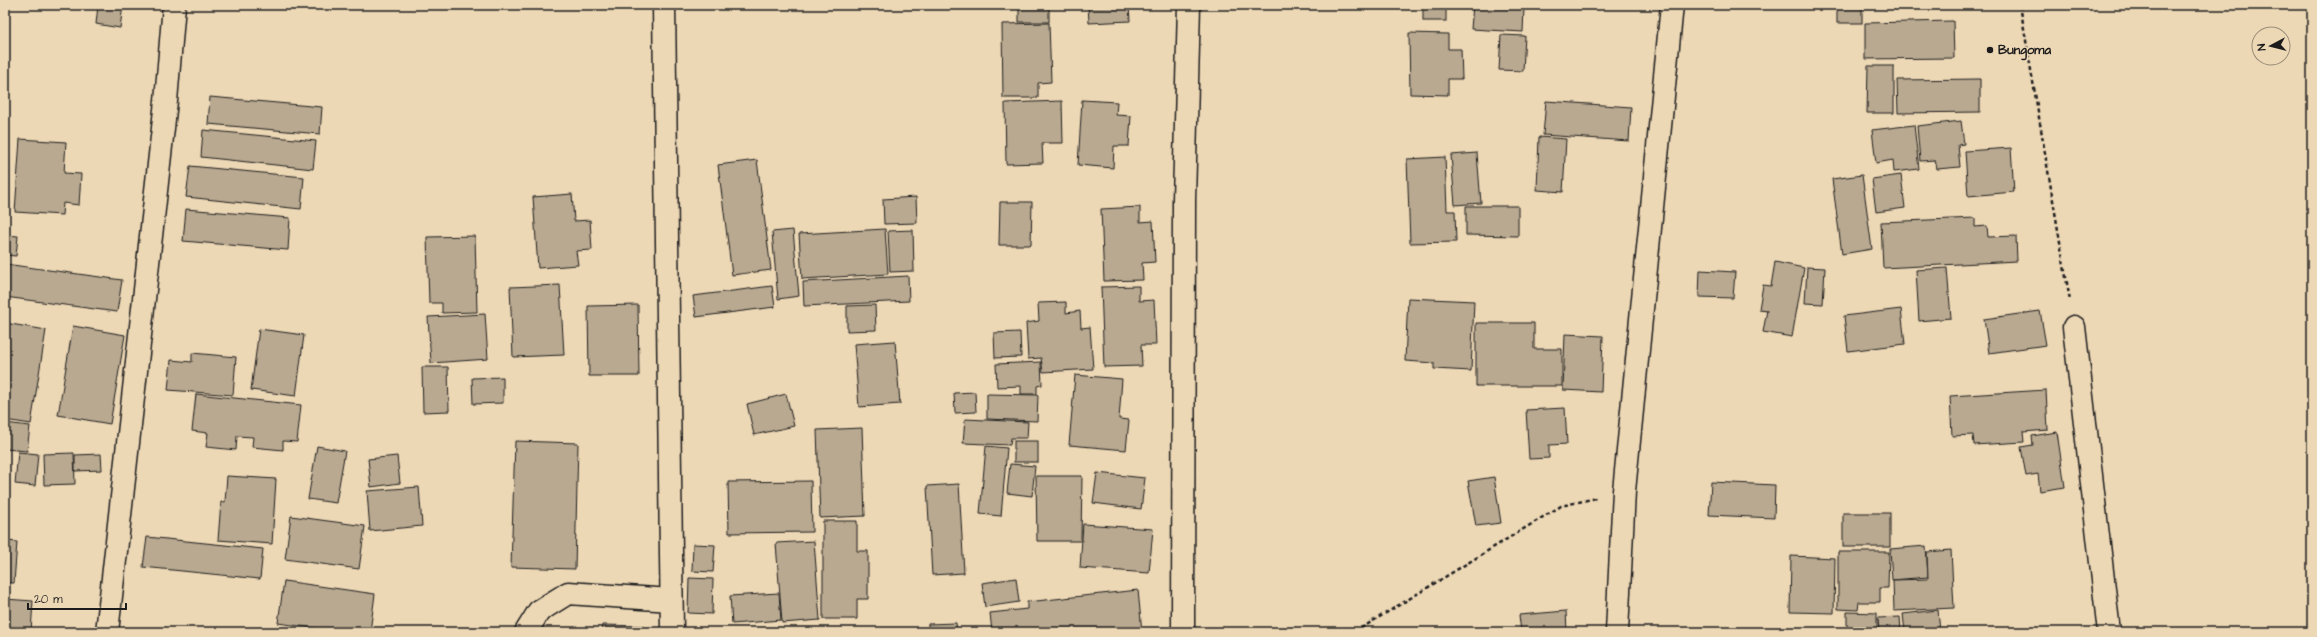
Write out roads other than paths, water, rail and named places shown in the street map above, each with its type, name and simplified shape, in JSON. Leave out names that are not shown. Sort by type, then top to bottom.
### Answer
[{"type":"street","points":[[107,632],[166,101],[174,5]]},
{"type":"street","points":[[664,5],[672,632]]},
{"type":"street","points":[[1183,632],[1184,200],[1189,5]]},
{"type":"street","points":[[1616,632],[1624,491],[1672,5]]},
{"type":"street","points":[[2074,327],[2109,632]]},
{"type":"street","points":[[526,632],[539,611],[568,593],[671,600]]},
{"type":"place","name":"Bungoma","points":[[1990,50]]}]
